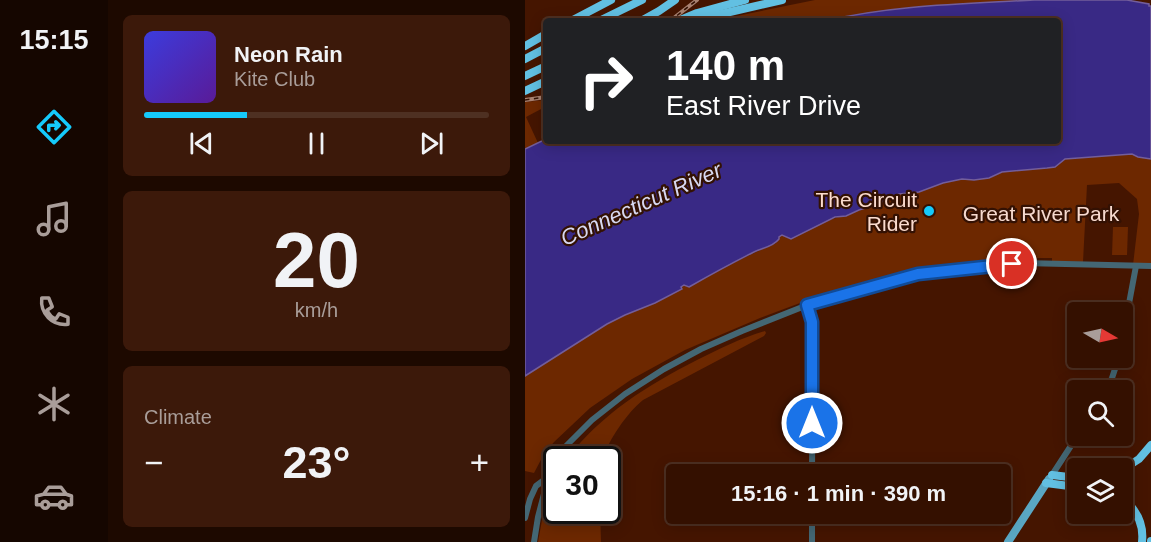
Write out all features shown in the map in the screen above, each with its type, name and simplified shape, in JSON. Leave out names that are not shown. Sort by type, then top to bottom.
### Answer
[{"type":"highway","points":[[577,18],[611,0]]},
{"type":"highway","points":[[605,18],[642,0]]},
{"type":"highway","points":[[647,18],[675,0]]},
{"type":"highway","points":[[699,18],[745,0]]},
{"type":"highway","points":[[684,18],[723,9],[782,0]]},
{"type":"highway","points":[[525,46],[543,36]]},
{"type":"highway","points":[[525,59],[543,50]]},
{"type":"highway","points":[[525,76],[543,67]]},
{"type":"highway","points":[[525,91],[543,82]]},
{"type":"highway","points":[[1133,463],[1151,445]]},
{"type":"highway","points":[[1049,479],[1067,478]]},
{"type":"highway","points":[[1049,479],[1067,484]]},
{"type":"highway","points":[[1133,509],[1143,532],[1142,542]]},
{"type":"main road","points":[[1008,542],[1049,479]]},
{"type":"street","points":[[567,446],[601,412],[673,364],[710,345],[807,305],[925,273],[1023,263],[1151,266]]},
{"type":"street","points":[[1129,302],[1136,266]]},
{"type":"street","points":[[807,305],[812,322],[812,464]]},
{"type":"street","points":[[1049,479],[1071,446]]},
{"type":"street","points":[[525,518],[534,488],[543,481]]},
{"type":"street","points":[[534,542],[543,498]]},
{"type":"street","points":[[812,524],[812,542]]},
{"type":"green space","points":[[815,0],[1034,0],[924,6],[838,18],[727,18]]},
{"type":"green space","points":[[543,100],[543,108],[526,117],[538,143],[525,149],[525,102]]},
{"type":"green space","name":"Great River Park","points":[[1132,154],[1151,159],[1151,263],[1133,265],[1139,214],[1137,199],[1119,183],[1087,185],[1083,262],[1052,261],[1052,258],[1016,258],[914,270],[808,300],[685,350],[632,379],[590,408],[551,446],[543,446],[543,456],[534,473],[525,471],[525,376],[607,324],[655,303],[684,285],[689,287],[776,243],[778,237],[782,235],[791,239],[821,223],[874,206],[897,195],[962,179],[974,180],[989,178],[1002,172],[1055,167],[1065,159]]},
{"type":"green space","points":[[1113,227],[1128,227],[1127,255],[1112,255]]},
{"type":"green space","points":[[765,331],[766,333],[643,400],[619,427],[608,446],[578,446],[610,414],[643,390],[739,340]]},
{"type":"green space","points":[[543,515],[543,524],[600,524],[601,542],[538,542]]},
{"type":"water","name":"Connecticut River","points":[[1034,0],[1127,0],[1149,4],[1151,6],[1151,159],[1132,154],[1065,159],[1055,167],[1002,172],[989,178],[962,179],[919,192],[899,194],[846,216],[835,217],[791,239],[782,235],[771,246],[746,256],[689,287],[684,285],[682,289],[655,303],[607,324],[525,376],[525,149],[543,140],[543,144],[1061,144],[1061,18],[841,18],[903,8]]},
{"type":"railway","points":[[674,18],[697,0]]},
{"type":"railway","points":[[525,100],[543,97]]},
{"type":"place","name":"The Circuit Rider","points":[[929,211]]},
{"type":"route","points":[[812,423],[812,322],[807,305],[918,274],[1012,264]]}]
